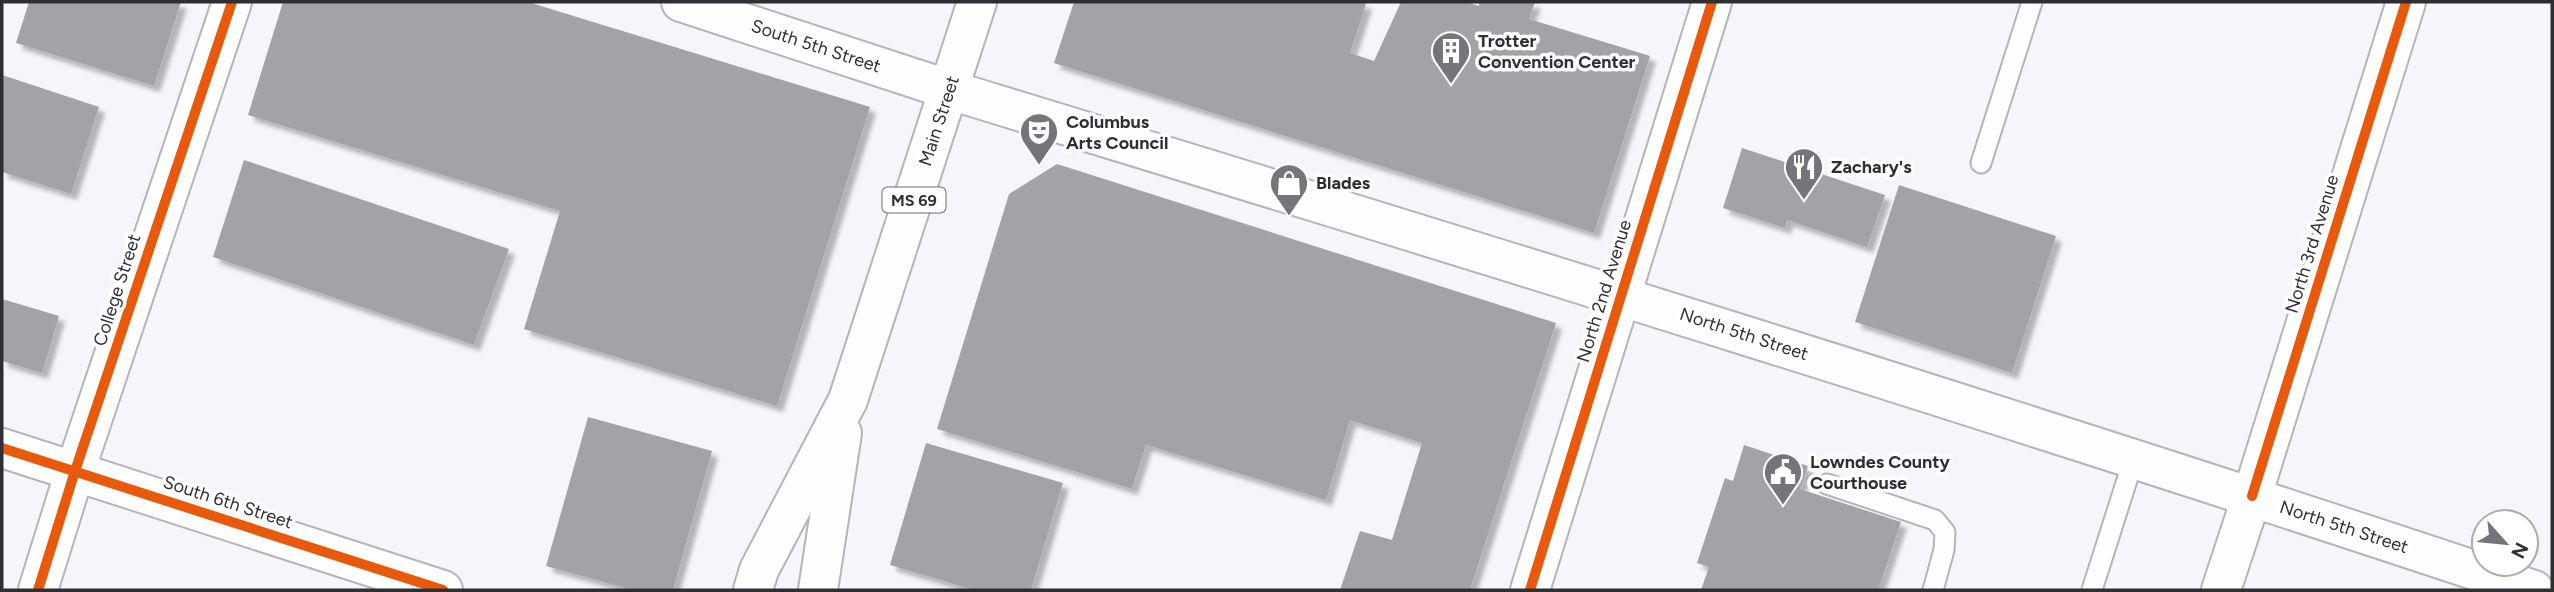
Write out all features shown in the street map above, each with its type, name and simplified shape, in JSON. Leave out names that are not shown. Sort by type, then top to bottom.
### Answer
[{"type":"main road","name":"College Street","points":[[38,590],[75,471],[232,2]]},
{"type":"main road","name":"South 5th Street","points":[[681,2],[950,90]]},
{"type":"main road","name":"Main Street","points":[[818,590],[848,400],[977,2]]},
{"type":"main road","name":"North 2nd Avenue","points":[[1530,590],[1712,2]]},
{"type":"main road","name":"North 3rd Avenue","points":[[2221,590],[2406,2]]},
{"type":"main road","name":"North 5th Street","points":[[950,90],[1622,296],[2252,496],[2534,590]]},
{"type":"main road","name":"Main Street","points":[[753,590],[759,570],[848,400]]},
{"type":"main road","name":"South 6th Street","points":[[2,448],[443,590]]},
{"type":"lane","points":[[1981,163],[2032,2]]},
{"type":"lane","points":[[2092,590],[2134,458]]},
{"type":"lane","points":[[1826,484],[1935,520],[1945,532],[1944,550],[1933,590]]},
{"type":"building","points":[[29,2],[181,2],[154,86],[16,43]]},
{"type":"building","points":[[283,2],[528,2],[870,107],[777,406],[524,329],[560,211],[248,115]]},
{"type":"building","points":[[1074,2],[1360,2],[1366,4],[1350,53],[1374,61],[1401,2],[1466,2],[1479,6],[1479,2],[1535,2],[1529,19],[1650,56],[1594,233],[1054,63]]},
{"type":"building","points":[[2,75],[99,107],[71,194],[2,172]]},
{"type":"building","name":"Zachary's","points":[[1742,148],[1885,195],[1867,247],[1787,220],[1785,228],[1723,208]]},
{"type":"building","points":[[244,160],[509,249],[474,345],[213,257]]},
{"type":"building","points":[[1057,164],[1556,323],[1470,590],[1340,590],[1360,531],[1392,540],[1422,443],[1350,420],[1326,500],[1146,445],[1132,489],[937,429],[1009,194]]},
{"type":"building","points":[[1899,185],[2056,236],[2012,373],[1855,322]]},
{"type":"building","points":[[2,299],[59,316],[42,373],[2,361]]},
{"type":"building","points":[[588,417],[712,451],[673,590],[633,590],[546,566]]},
{"type":"building","points":[[926,443],[1063,483],[1031,590],[974,590],[890,565]]},
{"type":"building","name":"Lowndes County Courthouse","points":[[1744,445],[1808,466],[1800,489],[1901,522],[1878,590],[1701,590],[1709,567],[1697,563],[1725,478],[1733,481]]},
{"type":"cycle path","points":[[38,590],[75,471],[232,2]]},
{"type":"cycle path","points":[[1530,590],[1712,2]]},
{"type":"cycle path","points":[[2252,496],[2406,2]]},
{"type":"cycle path","points":[[2,448],[443,590]]},
{"type":"place","name":"Trotter Convention Center","points":[[1451,85]]},
{"type":"place","name":"Columbus Arts Council","points":[[1039,166]]},
{"type":"place","name":"Zachary's","points":[[1804,201]]},
{"type":"place","name":"Blades","points":[[1289,217]]},
{"type":"place","name":"Lowndes County Courthouse","points":[[1783,506]]}]
